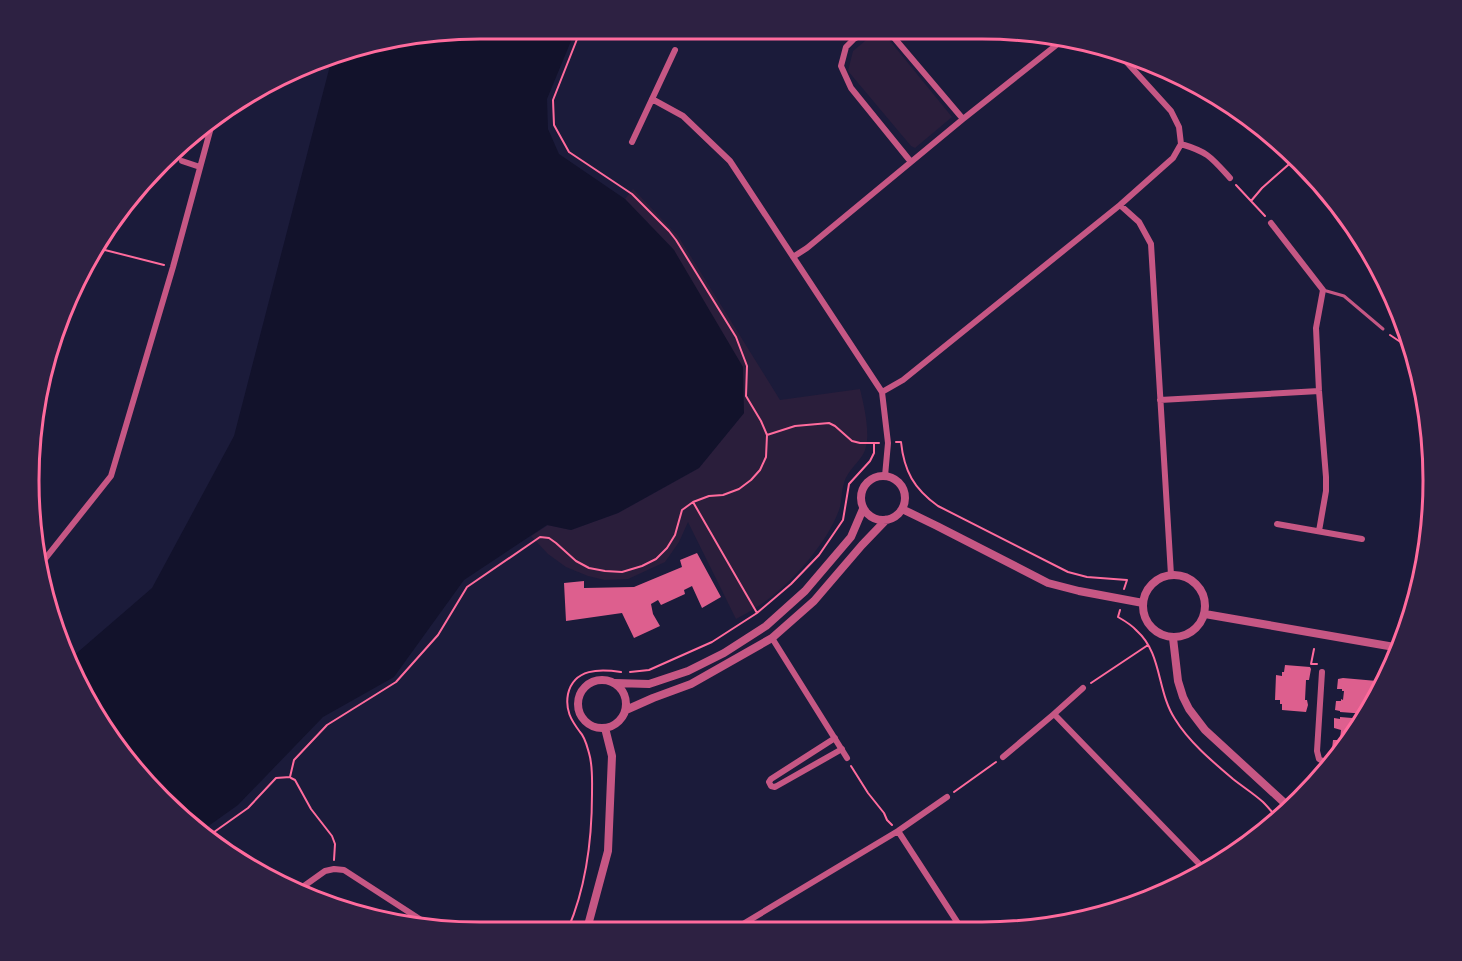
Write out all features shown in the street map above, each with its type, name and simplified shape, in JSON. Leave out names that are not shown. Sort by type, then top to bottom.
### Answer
[{"type":"street","points":[[854,39],[846,47],[841,66],[851,88],[911,162]]},
{"type":"street","points":[[896,39],[963,119]]},
{"type":"street","points":[[793,257],[1056,45]]},
{"type":"street","points":[[632,142],[675,50]]},
{"type":"street","points":[[882,392],[903,380],[1120,205],[1173,158],[1181,144],[1179,127],[1171,111],[1129,64]]},
{"type":"street","points":[[652,99],[683,116],[730,161],[882,392],[888,443],[885,476]]},
{"type":"street","points":[[46,558],[111,476],[173,267],[210,132]]},
{"type":"street","points":[[1181,144],[1200,150],[1212,157],[1230,178]]},
{"type":"street","points":[[182,161],[201,166]]},
{"type":"street","points":[[1120,205],[1138,222],[1151,244],[1171,575]]},
{"type":"street","points":[[1271,222],[1323,290],[1316,327],[1326,477],[1319,531]]},
{"type":"street","points":[[1160,399],[1319,391]]},
{"type":"street","points":[[615,683],[649,684],[688,671],[724,653],[766,626],[805,591],[851,537],[863,509],[861,497],[864,486],[873,478],[885,476],[892,478],[903,488],[904,502],[898,514],[886,520],[814,602],[772,638],[691,684],[626,710]]},
{"type":"street","points":[[863,509],[873,518],[886,520]]},
{"type":"street","points":[[902,509],[1048,583],[1143,603]]},
{"type":"street","points":[[1277,524],[1362,539]]},
{"type":"street","points":[[1171,575],[1183,576],[1193,581],[1201,590],[1205,602],[1205,614],[1193,632],[1173,638],[1154,631],[1147,623],[1143,614],[1143,603],[1152,584],[1160,578],[1171,575]]},
{"type":"street","points":[[1205,614],[1390,646]]},
{"type":"street","points":[[772,638],[848,758]]},
{"type":"street","points":[[1173,638],[1178,681],[1188,709],[1205,730],[1284,802]]},
{"type":"street","points":[[1322,672],[1317,751],[1318,759],[1322,761]]},
{"type":"street","points":[[608,680],[615,683],[625,695],[626,710],[618,723],[605,728],[596,728],[589,724],[579,711],[580,694],[591,682],[608,680]]},
{"type":"street","points":[[1003,757],[1083,688]]},
{"type":"street","points":[[1054,714],[1200,864]]},
{"type":"street","points":[[590,922],[608,851],[612,756],[605,728]]},
{"type":"street","points":[[835,738],[773,778],[770,784],[774,788],[842,749]]},
{"type":"street","points":[[746,922],[898,831],[946,797]]},
{"type":"street","points":[[898,831],[957,922]]},
{"type":"street","points":[[305,885],[325,871],[344,870],[417,917]]},
{"type":"lane","points":[[1323,290],[1344,296],[1383,329]]},
{"type":"path","points":[[290,777],[294,760],[327,725],[396,682],[438,635],[467,587],[540,537],[549,538],[576,561],[589,568],[622,572],[642,567],[656,559],[667,548],[675,535],[682,510],[693,502],[709,496],[723,495],[739,489],[760,470],[766,457],[767,435],[746,396],[747,366],[736,337],[676,240],[632,194],[569,152],[554,124],[554,100],[577,39]]},
{"type":"path","points":[[1251,201],[1289,164]]},
{"type":"path","points":[[1230,178],[1271,222]]},
{"type":"path","points":[[104,250],[173,267]]},
{"type":"path","points":[[1383,329],[1401,343]]},
{"type":"path","points":[[767,435],[795,426],[829,423],[852,441],[860,443],[901,442],[905,464],[914,483],[925,497],[938,506],[1068,572],[1087,577],[1127,580],[1118,617],[1138,631],[1154,655],[1160,682],[1169,707],[1179,725],[1201,750],[1272,813]]},
{"type":"path","points":[[570,922],[587,861],[592,817],[590,754],[581,732],[571,720],[567,703],[574,680],[580,675],[597,670],[627,672],[649,670],[712,642],[757,613],[791,584],[819,555],[835,533],[843,520],[849,484],[870,460],[874,453],[874,443]]},
{"type":"path","points":[[693,502],[757,613]]},
{"type":"path","points":[[1083,688],[1148,645]]},
{"type":"path","points":[[1314,649],[1311,664],[1322,665],[1322,672]]},
{"type":"path","points":[[946,797],[1003,757]]},
{"type":"path","points":[[848,758],[854,772],[887,820],[898,831]]},
{"type":"path","points":[[214,832],[248,808],[276,778],[290,777],[295,780],[311,809],[332,836],[335,844],[334,869]]},
{"type":"shaded area","points":[[480,39],[572,39],[547,99],[548,129],[559,154],[625,199],[674,250],[743,367],[744,413],[699,468],[618,513],[571,530],[547,525],[464,580],[394,677],[323,717],[238,805],[207,827],[168,793],[130,749],[98,701],[75,654],[152,588],[234,436],[330,66],[394,47],[423,43]]},
{"type":"shaded area","points":[[867,39],[888,39],[952,117],[915,148],[911,146],[848,71],[853,51]]},
{"type":"shaded area","points":[[633,189],[678,236],[780,400],[860,389],[864,405],[867,423],[865,450],[845,479],[840,507],[826,537],[795,576],[783,587],[760,605],[736,619],[688,522],[679,542],[665,562],[628,579],[605,580],[566,567],[548,554],[531,536],[548,525],[571,530],[618,513],[699,468],[744,413],[674,250],[625,199]]},
{"type":"building","points":[[697,553],[721,597],[702,608],[692,586],[684,590],[685,594],[661,605],[658,600],[651,604],[653,614],[660,626],[634,638],[622,613],[566,621],[564,583],[584,581],[584,588],[634,587],[682,567],[680,560]]},
{"type":"building","points":[[1285,665],[1310,667],[1311,669],[1309,680],[1306,680],[1305,700],[1308,705],[1306,712],[1282,710],[1280,700],[1275,700],[1276,675],[1282,676]]},
{"type":"building","points":[[1338,679],[1375,681],[1357,713],[1335,710],[1336,701],[1343,700],[1344,691],[1337,689]]},
{"type":"building","points":[[1340,717],[1354,718],[1340,738],[1341,730],[1334,728],[1334,718],[1340,719]]},
{"type":"building","points":[[1339,739],[1332,749],[1333,740]]}]
